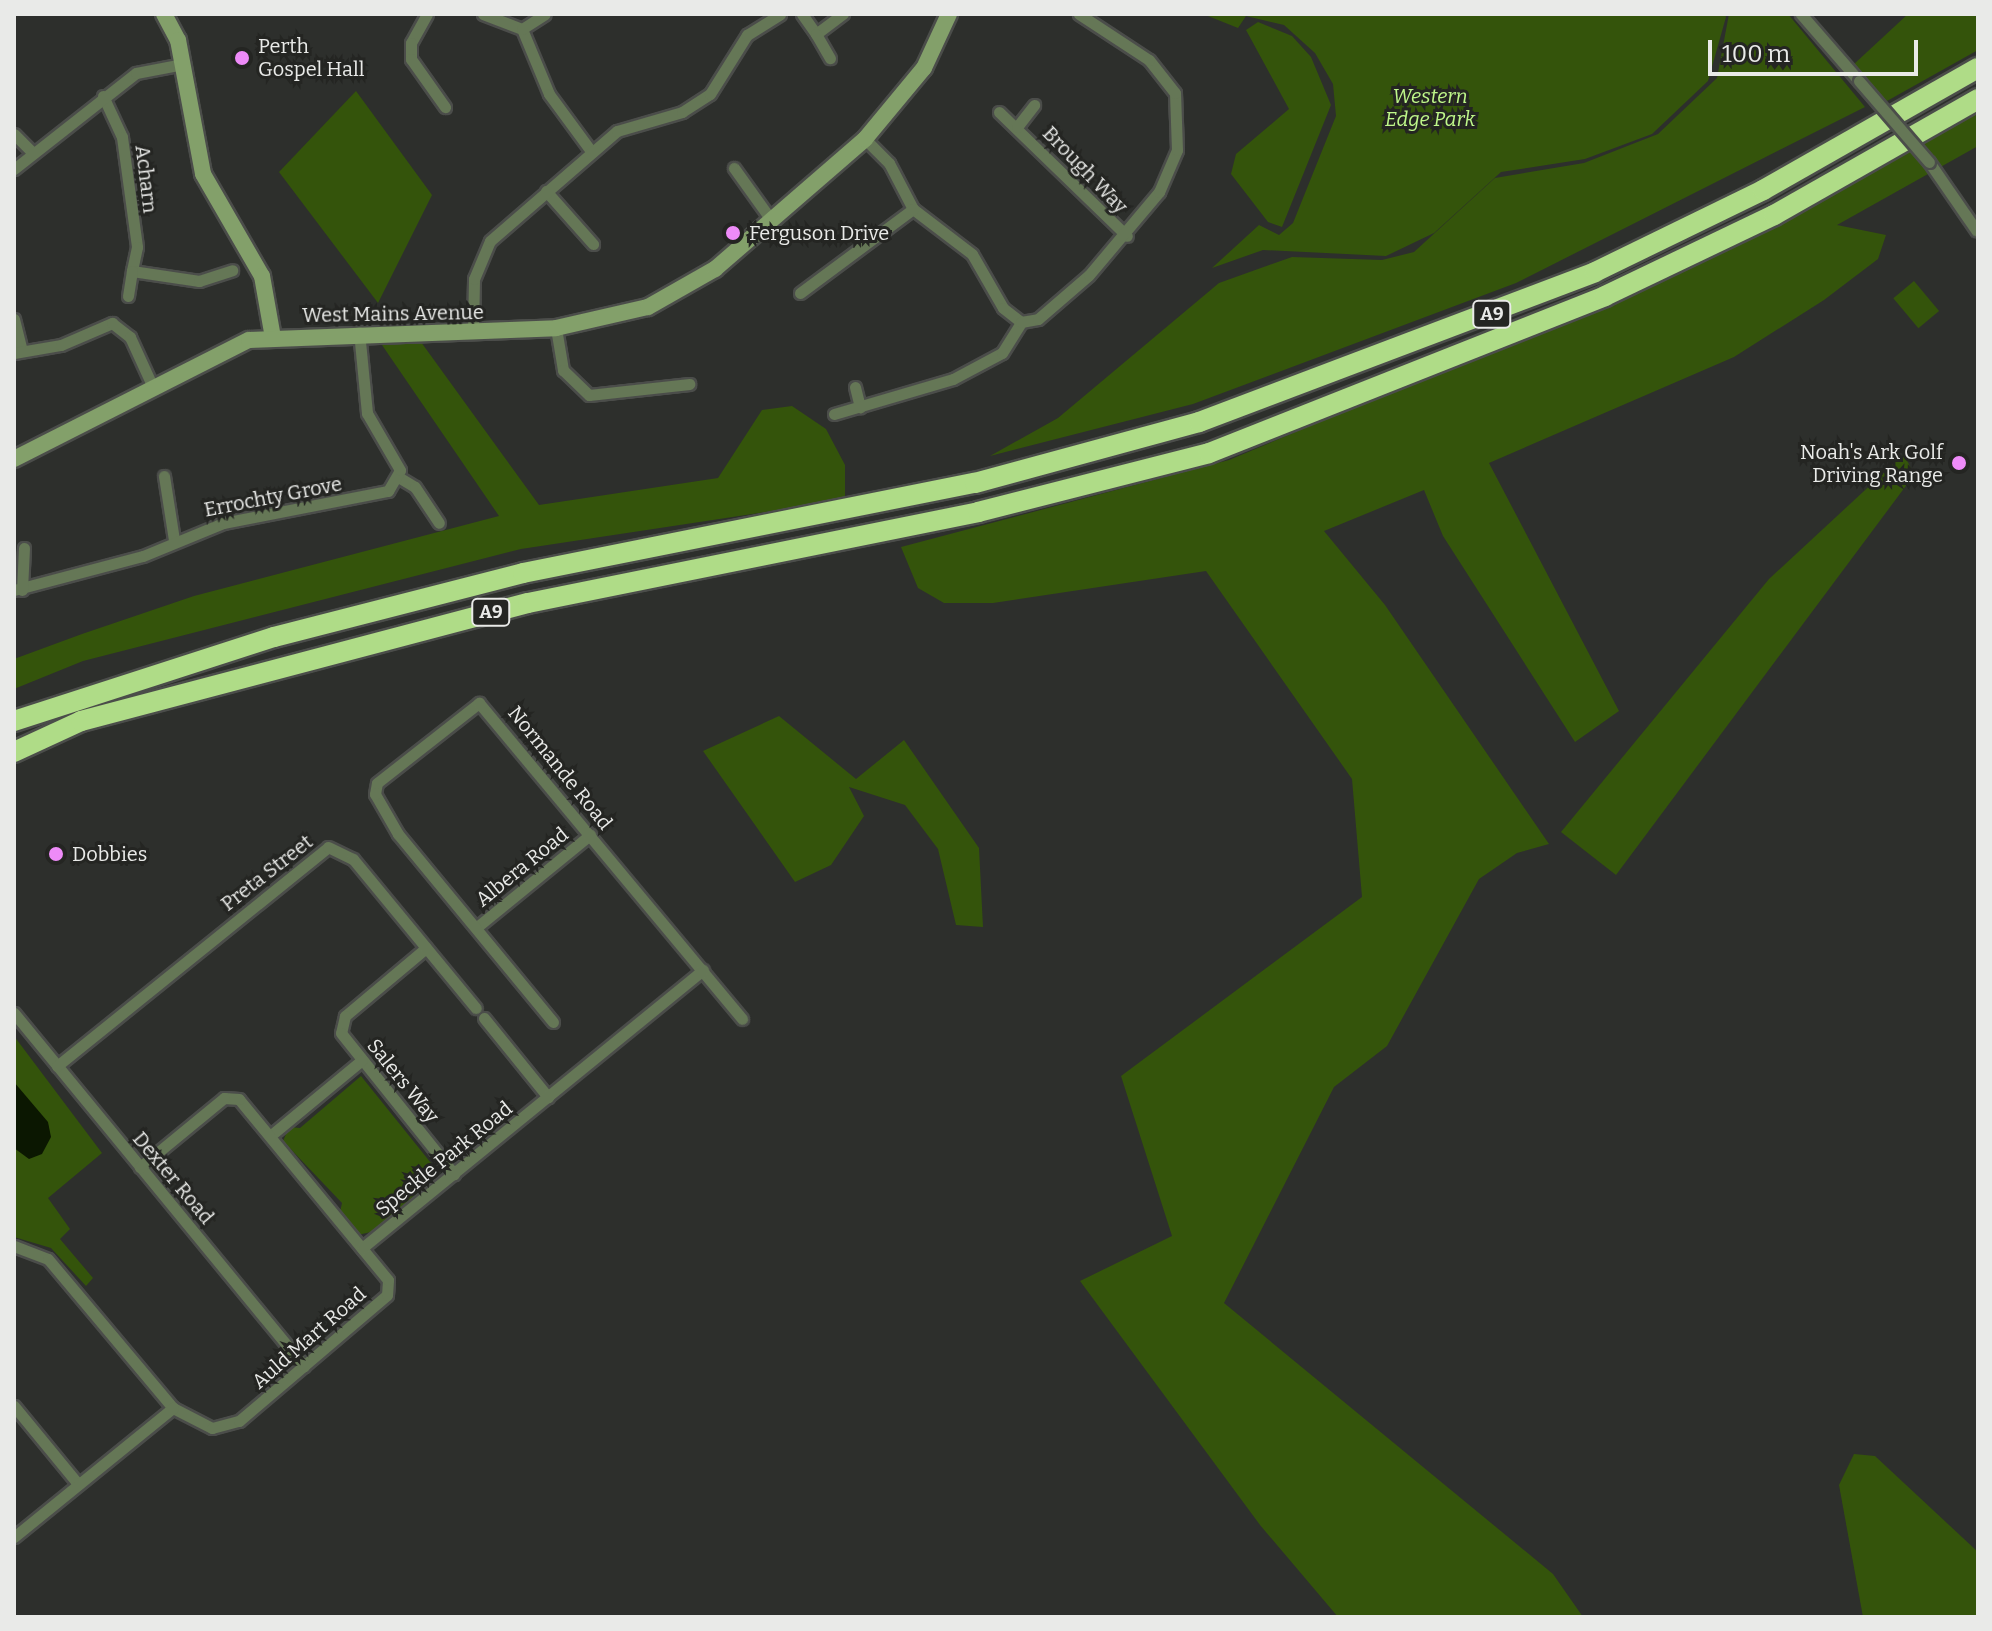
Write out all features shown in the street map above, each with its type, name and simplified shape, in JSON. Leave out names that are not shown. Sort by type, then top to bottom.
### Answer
[{"type":"highway","name":"A9","points":[[14,721],[274,637],[523,573],[1003,477],[1212,418],[1595,272],[1763,190],[1978,68]]},
{"type":"highway","name":"A9","points":[[14,752],[81,721],[469,617],[978,512],[1209,453],[1605,296],[1774,215],[1978,99]]},
{"type":"street","points":[[164,14],[183,64],[203,174],[262,276],[273,338]]},
{"type":"street","points":[[427,14],[411,43],[411,59],[445,107]]},
{"type":"street","points":[[483,14],[522,29],[549,94],[591,151]]},
{"type":"street","points":[[522,29],[545,14]]},
{"type":"street","points":[[473,332],[474,279],[490,241],[591,151],[633,123],[697,104],[721,81],[747,35],[780,14]]},
{"type":"street","points":[[802,14],[830,58]]},
{"type":"street","points":[[816,34],[843,14]]},
{"type":"street","name":"West Mains Avenue","points":[[14,459],[152,385],[249,340],[359,332],[556,328],[648,307],[715,269],[865,139],[924,68],[949,14]]},
{"type":"street","points":[[865,139],[889,163],[913,209],[972,254],[1003,308],[1021,322],[1038,319],[1127,236],[1172,170],[1179,127],[1175,93],[1156,65],[1079,14]]},
{"type":"street","points":[[1801,14],[1929,162],[1976,230]]},
{"type":"street","points":[[14,169],[136,73],[183,64]]},
{"type":"street","name":"Acharn","points":[[103,96],[122,137],[137,247],[128,296]]},
{"type":"street","name":"Brough Way","points":[[1017,127],[1034,105]]},
{"type":"street","name":"Brough Way","points":[[999,112],[1127,236]]},
{"type":"street","points":[[14,134],[33,153]]},
{"type":"street","points":[[734,168],[772,221]]},
{"type":"street","points":[[546,191],[593,244]]},
{"type":"street","points":[[800,293],[913,209]]},
{"type":"street","points":[[132,271],[199,281],[232,270]]},
{"type":"street","points":[[14,319],[18,352],[61,345],[112,323],[130,337],[152,385]]},
{"type":"street","points":[[834,414],[976,368],[1002,353],[1021,322]]},
{"type":"street","points":[[556,328],[563,370],[589,395],[602,399],[689,384]]},
{"type":"street","points":[[359,332],[367,413],[394,454],[400,478],[415,487],[439,523]]},
{"type":"street","points":[[855,387],[860,407]]},
{"type":"street","points":[[164,476],[174,540]]},
{"type":"street","name":"Errochty Grove","points":[[18,590],[223,523],[373,496],[400,478]]},
{"type":"street","points":[[18,590],[24,548]]},
{"type":"street","name":"Normande Road","points":[[553,1022],[398,834],[375,794],[377,783],[468,706],[489,707],[742,1019]]},
{"type":"street","name":"Albera Road","points":[[477,927],[590,835]]},
{"type":"street","name":"Preta Street","points":[[57,1066],[328,847],[350,856],[476,1008]]},
{"type":"street","name":"Salers Way","points":[[426,948],[345,1016],[341,1033],[454,1174]]},
{"type":"street","name":"Speckle Park Road","points":[[362,1248],[703,970]]},
{"type":"street","name":"Dexter Road","points":[[14,1013],[304,1366]]},
{"type":"street","points":[[484,1018],[548,1097]]},
{"type":"street","points":[[270,1136],[362,1060]]},
{"type":"street","name":"Auld Mart Road","points":[[14,1246],[48,1259],[173,1408],[212,1428],[239,1421],[387,1295],[388,1280],[239,1099],[224,1098],[140,1167]]},
{"type":"street","points":[[14,1406],[78,1484]]},
{"type":"street","points":[[14,1537],[173,1408]]},
{"type":"green space","name":"Western Edge Park","points":[[1203,14],[1725,14],[1726,17],[1708,81],[1652,134],[1585,159],[1501,172],[1434,233],[1386,256],[1263,250],[1212,268],[1259,225],[1279,235],[1293,223],[1336,116],[1333,84],[1315,53],[1284,25],[1246,16],[1238,28]]},
{"type":"green space","points":[[1729,14],[1788,14],[1865,107],[1516,283],[1193,404],[990,456],[1058,418],[1219,283],[1292,257],[1382,260],[1414,252],[1495,178],[1584,163],[1658,134],[1717,78]]},
{"type":"green space","points":[[1908,14],[1978,14],[1978,50],[1887,101],[1853,65]]},
{"type":"green space","points":[[1258,22],[1292,36],[1311,57],[1331,105],[1282,227],[1268,222],[1231,174],[1236,154],[1289,109],[1246,30]]},
{"type":"green space","points":[[356,91],[432,195],[378,303],[279,172]]},
{"type":"green space","points":[[1978,105],[1978,146],[1837,225],[1886,235],[1878,259],[1824,300],[1734,357],[1489,463],[1619,711],[1575,742],[1443,536],[1424,490],[1324,531],[1385,605],[1549,844],[1517,853],[1479,879],[1387,1046],[1334,1087],[1224,1303],[1553,1574],[1583,1617],[1338,1617],[1260,1525],[1080,1281],[1172,1236],[1121,1076],[1362,897],[1352,779],[1206,571],[993,603],[944,603],[918,588],[901,547],[1229,460],[1545,327],[1892,161]]},
{"type":"green space","points":[[1914,281],[1939,311],[1918,328],[1893,298]]},
{"type":"green space","points":[[421,342],[539,505],[718,478],[762,410],[792,406],[826,429],[845,465],[845,500],[521,549],[83,661],[14,689],[14,659],[82,634],[194,596],[499,516],[382,345]]},
{"type":"green space","points":[[1904,454],[1914,475],[1616,875],[1561,832],[1769,579]]},
{"type":"green space","points":[[779,716],[856,779],[904,740],[979,848],[983,927],[956,925],[938,849],[905,805],[849,787],[864,816],[831,865],[795,882],[703,751]]},
{"type":"green space","points":[[14,1036],[102,1153],[48,1198],[70,1229],[60,1239],[93,1278],[86,1286],[51,1248],[14,1237]]},
{"type":"green space","points":[[361,1076],[439,1173],[375,1231],[358,1235],[340,1212],[342,1203],[283,1141],[289,1127],[300,1128]]},
{"type":"green space","points":[[1854,1454],[1875,1456],[1978,1552],[1978,1617],[1863,1617],[1839,1485]]},
{"type":"shaded area","points":[[14,1082],[48,1122],[51,1137],[42,1154],[29,1159],[14,1148]]},
{"type":"place","name":"Perth Gospel Hall","points":[[242,58]]},
{"type":"place","name":"Ferguson Drive","points":[[733,233]]},
{"type":"place","name":"Noah's Ark Golf Driving Range","points":[[1959,463]]},
{"type":"place","name":"Dobbies","points":[[56,854]]}]
